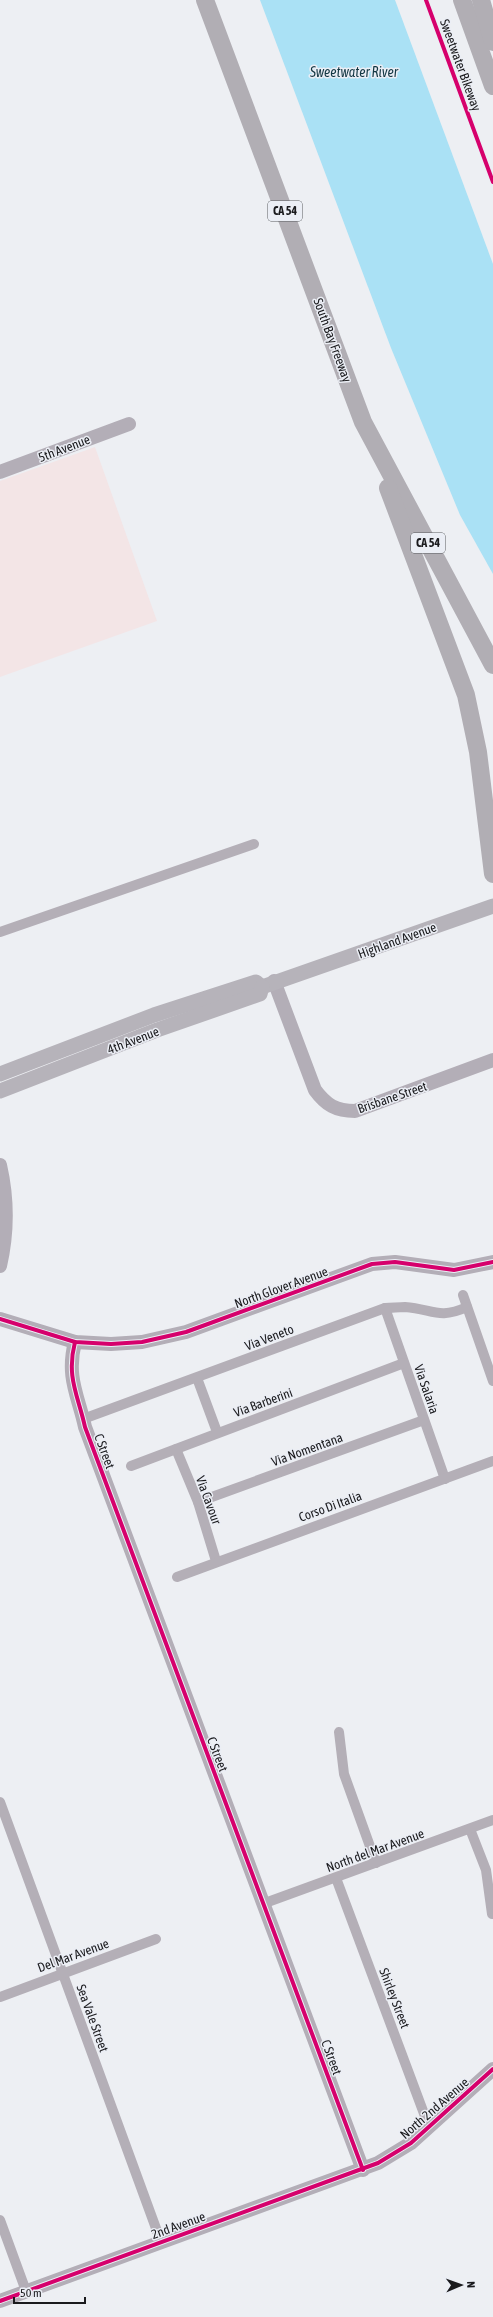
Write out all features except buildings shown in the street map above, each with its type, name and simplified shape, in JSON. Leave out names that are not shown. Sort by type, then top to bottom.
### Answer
[{"type":"highway","name":"South Bay Freeway","points":[[205,0],[363,422],[493,664]]},
{"type":"highway","points":[[462,0],[493,86]]},
{"type":"highway","points":[[481,0],[493,42]]},
{"type":"highway","points":[[363,422],[466,695],[478,752],[493,874]]},
{"type":"main road","name":"Highland Avenue","points":[[302,974],[493,906]]},
{"type":"main road","name":"4th Avenue","points":[[0,1074],[154,1015],[256,982],[268,984],[302,974]]},
{"type":"main road","name":"4th Avenue","points":[[0,1091],[157,1030],[260,994],[268,984]]},
{"type":"street","name":"5th Avenue","points":[[0,472],[128,424]]},
{"type":"street","points":[[0,932],[254,844]]},
{"type":"street","name":"Brisbane Street","points":[[268,984],[315,1090],[322,1100],[337,1110],[355,1111],[493,1060]]},
{"type":"street","points":[[0,1165],[7,1208],[5,1244],[0,1266]]},
{"type":"street","name":"North Glover Avenue","points":[[0,1320],[75,1342],[111,1344],[142,1342],[186,1332],[372,1264],[395,1262],[454,1270],[467,1269],[493,1262]]},
{"type":"street","points":[[463,1294],[493,1381]]},
{"type":"street","name":"Via Veneto","points":[[83,1419],[385,1308],[405,1307],[442,1315],[455,1313],[467,1307]]},
{"type":"street","name":"Via Salaria","points":[[385,1308],[445,1479]]},
{"type":"street","name":"C Street","points":[[75,1342],[72,1360],[72,1378],[75,1397],[162,1635],[264,1903],[363,2170]]},
{"type":"street","name":"Via Barberini","points":[[130,1466],[217,1432],[404,1363]]},
{"type":"street","points":[[197,1378],[217,1432]]},
{"type":"street","name":"Via Nomentana","points":[[198,1502],[424,1420]]},
{"type":"street","name":"Via Cavour","points":[[176,1449],[198,1502],[216,1561]]},
{"type":"street","name":"Corso Di Italia","points":[[177,1577],[216,1561],[493,1461]]},
{"type":"street","points":[[338,1732],[344,1774],[376,1863]]},
{"type":"street","name":"Sea Vale Street","points":[[0,1802],[161,2242]]},
{"type":"street","name":"North del Mar Avenue","points":[[264,1903],[493,1820]]},
{"type":"street","points":[[470,1829],[486,1870],[492,1914]]},
{"type":"street","name":"Shirley Street","points":[[336,1878],[429,2127]]},
{"type":"street","name":"Del Mar Avenue","points":[[0,1996],[156,1939]]},
{"type":"street","name":"North 2nd Avenue","points":[[363,2170],[411,2143],[493,2069]]},
{"type":"street","name":"2nd Avenue","points":[[0,2301],[363,2170]]},
{"type":"street","points":[[0,2220],[26,2291]]},
{"type":"shaded area","points":[[95,447],[157,621],[0,677],[0,481]]},
{"type":"water","name":"Sweetwater River","points":[[260,0],[395,0],[493,264],[493,574],[460,515],[391,348]]},
{"type":"cycle path","name":"Sweetwater Bikeway","points":[[426,0],[493,182]]},
{"type":"cycle path","points":[[0,1319],[75,1342],[111,1344],[142,1342],[186,1332],[372,1264],[395,1262],[454,1270],[493,1262]]},
{"type":"cycle path","points":[[75,1342],[72,1376],[85,1427],[363,2170]]},
{"type":"cycle path","points":[[0,2301],[378,2163],[411,2143],[493,2069]]}]
